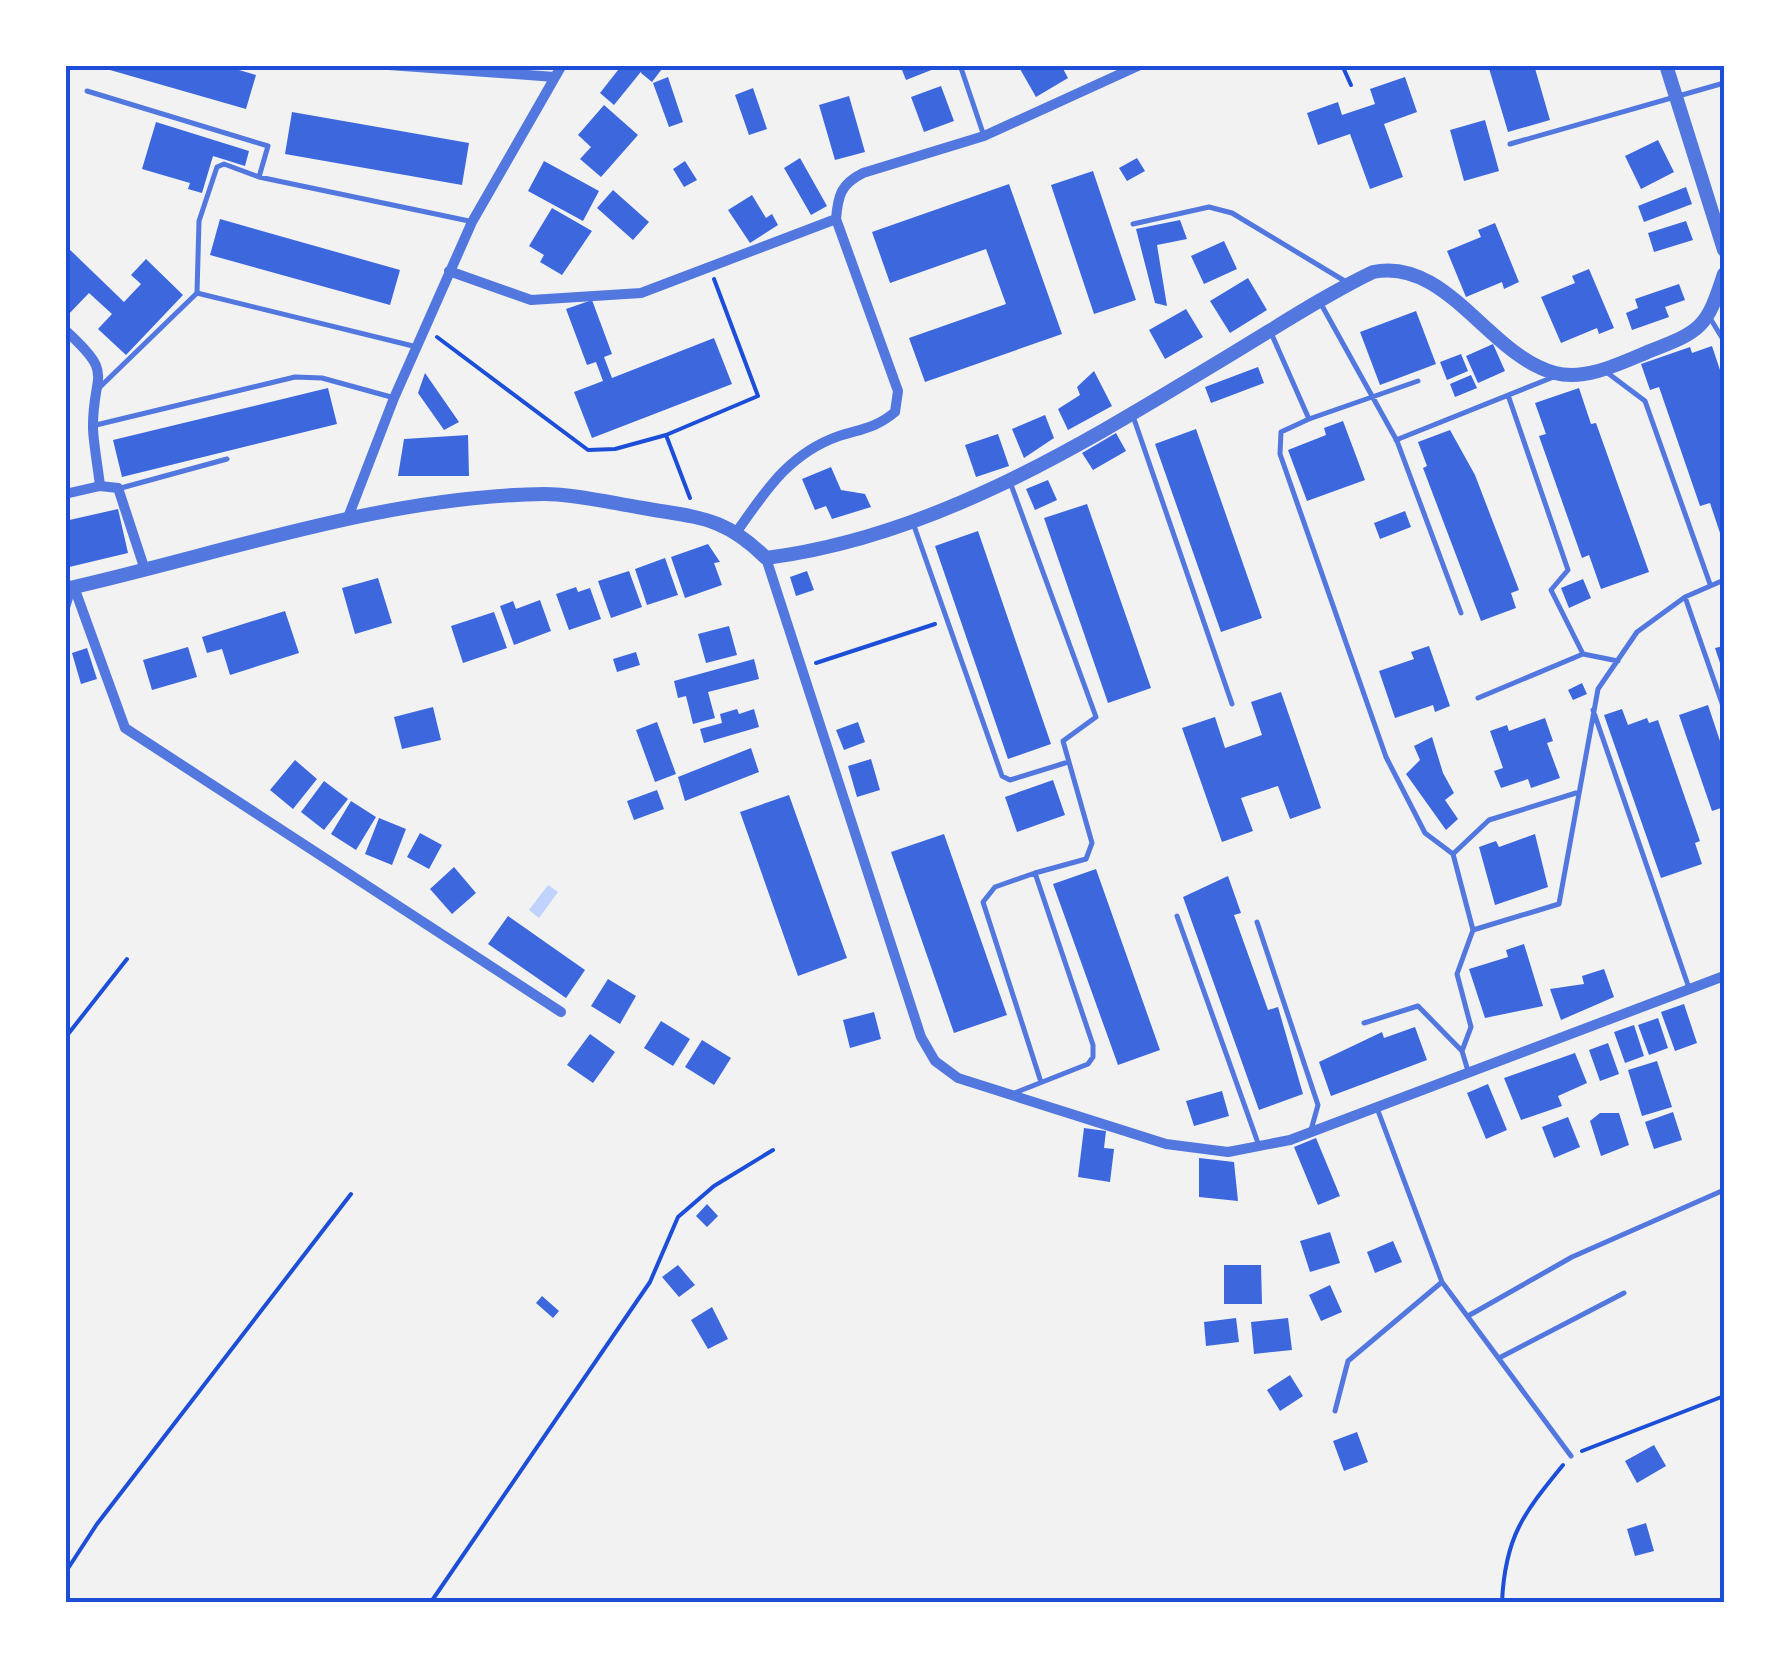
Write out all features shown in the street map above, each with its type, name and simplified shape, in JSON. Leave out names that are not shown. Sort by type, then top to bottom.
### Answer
[{"type":"street","points":[[389,65],[555,77]]},
{"type":"street","points":[[347,521],[394,398],[472,222],[562,65]]},
{"type":"street","points":[[738,530],[783,468],[837,437],[876,428],[894,412],[898,391],[836,219],[838,195],[848,181],[984,136],[1140,65]]},
{"type":"street","points":[[1666,65],[1724,250]]},
{"type":"street","points":[[450,271],[510,296],[555,302],[641,293],[836,219]]},
{"type":"street","points":[[766,558],[848,544],[1010,482],[1349,284],[1390,269],[1421,278],[1533,364],[1562,374],[1582,375],[1679,340],[1710,318],[1724,274]]},
{"type":"street","points":[[65,330],[94,356],[100,388],[93,426],[100,486]]},
{"type":"street","points":[[65,494],[100,486],[118,488],[125,499],[145,570]]},
{"type":"street","points":[[561,1012],[125,728],[70,588],[347,521],[470,499],[548,494],[698,518],[738,530],[766,558],[921,1037],[935,1060],[958,1078],[1166,1144],[1228,1152],[1310,1132],[1724,976]]},
{"type":"lane","points":[[960,65],[984,136]]},
{"type":"lane","points":[[1510,144],[1724,83]]},
{"type":"lane","points":[[87,90],[268,146],[260,177]]},
{"type":"lane","points":[[100,388],[197,292],[199,221],[214,171],[224,164],[260,177],[472,222]]},
{"type":"lane","points":[[1133,224],[1209,207],[1232,213],[1349,284]]},
{"type":"lane","points":[[197,292],[417,347]]},
{"type":"lane","points":[[1319,301],[1396,440],[1461,613]]},
{"type":"lane","points":[[1710,318],[1724,341]]},
{"type":"lane","points":[[1270,331],[1310,419]]},
{"type":"lane","points":[[1603,368],[1614,382],[1638,392],[1644,401],[1710,584]]},
{"type":"lane","points":[[1396,440],[1562,374]]},
{"type":"lane","points":[[93,426],[295,377],[322,378],[394,398]]},
{"type":"lane","points":[[1418,381],[1281,432],[1280,454],[1386,758],[1425,832],[1453,854],[1473,930],[1456,974],[1471,1028],[1462,1051]]},
{"type":"lane","points":[[1508,395],[1568,570],[1551,590],[1582,654]]},
{"type":"lane","points":[[1132,414],[1232,704]]},
{"type":"lane","points":[[118,488],[227,459]]},
{"type":"lane","points":[[1010,482],[1096,717],[1063,741],[1092,843],[1091,854],[1086,859],[995,886],[983,902],[1040,1079]]},
{"type":"lane","points":[[912,520],[1002,776],[1010,780],[1066,762]]},
{"type":"lane","points":[[1473,930],[1559,904],[1576,793],[1598,689],[1638,632],[1685,597],[1724,580]]},
{"type":"lane","points":[[65,616],[70,588]]},
{"type":"lane","points":[[1685,597],[1724,710]]},
{"type":"lane","points":[[1478,698],[1582,654],[1618,660]]},
{"type":"lane","points":[[1593,710],[1690,991]]},
{"type":"lane","points":[[1453,854],[1489,820],[1576,793]]},
{"type":"lane","points":[[1009,1096],[1040,1079],[1088,1064],[1094,1058],[1093,1044],[1035,873]]},
{"type":"lane","points":[[1177,916],[1259,1146]]},
{"type":"lane","points":[[1257,922],[1318,1105],[1310,1132]]},
{"type":"lane","points":[[1364,1023],[1418,1006],[1462,1051],[1469,1074]]},
{"type":"lane","points":[[1377,1108],[1442,1282],[1571,1456]]},
{"type":"lane","points":[[1468,1316],[1572,1257],[1724,1190]]},
{"type":"lane","points":[[1335,1411],[1348,1361],[1442,1282]]},
{"type":"lane","points":[[1499,1358],[1624,1293]]},
{"type":"path","points":[[1342,65],[1351,85]]},
{"type":"path","points":[[425,328],[588,450],[615,449],[666,435],[758,396],[710,268]]},
{"type":"path","points":[[666,435],[698,518]]},
{"type":"path","points":[[802,667],[948,620]]},
{"type":"path","points":[[65,1038],[127,958]]},
{"type":"path","points":[[431,1602],[650,1282],[678,1217],[714,1186],[773,1150]]},
{"type":"path","points":[[65,1573],[97,1524],[350,1194]]},
{"type":"path","points":[[1502,1602],[1504,1561],[1520,1517],[1571,1456],[1724,1396]]},
{"type":"water","points":[[548,885],[558,892],[539,918],[529,910]]},
{"type":"building","points":[[222,65],[256,75],[246,109],[96,66]]},
{"type":"building","points":[[622,65],[644,68],[614,105],[600,93]]},
{"type":"building","points":[[643,65],[665,65],[652,82],[641,73]]},
{"type":"building","points":[[900,65],[944,65],[906,80]]},
{"type":"building","points":[[1027,65],[1061,65],[1068,78],[1036,97],[1020,69]]},
{"type":"building","points":[[1488,65],[1534,65],[1550,120],[1508,132]]},
{"type":"building","points":[[668,77],[683,122],[669,127],[653,83]]},
{"type":"building","points":[[1405,77],[1417,112],[1384,124],[1403,177],[1370,189],[1350,134],[1318,145],[1307,113],[1338,102],[1342,115],[1375,104],[1370,89]]},
{"type":"building","points":[[941,86],[954,121],[924,132],[911,97]]},
{"type":"building","points":[[753,88],[767,129],[749,135],[735,95]]},
{"type":"building","points":[[849,96],[865,152],[835,160],[819,105]]},
{"type":"building","points":[[604,105],[638,135],[601,177],[580,159],[591,147],[578,135]]},
{"type":"building","points":[[292,112],[469,143],[462,185],[285,154]]},
{"type":"building","points":[[1485,120],[1499,171],[1464,181],[1450,130]]},
{"type":"building","points":[[156,122],[249,151],[245,166],[213,156],[202,193],[188,189],[190,183],[142,169]]},
{"type":"building","points":[[1658,140],[1674,172],[1641,189],[1625,156]]},
{"type":"building","points":[[800,158],[827,206],[811,215],[784,168]]},
{"type":"building","points":[[1137,158],[1145,171],[1127,181],[1119,168]]},
{"type":"building","points":[[544,161],[599,191],[583,221],[528,191]]},
{"type":"building","points":[[685,161],[697,180],[684,187],[673,169]]},
{"type":"building","points":[[1093,171],[1136,300],[1094,314],[1051,185]]},
{"type":"building","points":[[1009,184],[1062,334],[925,382],[909,338],[1006,304],[986,249],[890,283],[872,232]]},
{"type":"building","points":[[1686,187],[1692,204],[1644,222],[1638,206]]},
{"type":"building","points":[[613,190],[649,222],[633,240],[597,208]]},
{"type":"building","points":[[752,195],[766,218],[772,214],[778,225],[750,243],[728,210]]},
{"type":"building","points":[[552,208],[592,231],[562,275],[540,262],[544,255],[529,246]]},
{"type":"building","points":[[220,219],[400,270],[390,305],[210,255]]},
{"type":"building","points":[[1180,220],[1187,239],[1157,245],[1167,306],[1155,303],[1136,229]]},
{"type":"building","points":[[1686,221],[1693,240],[1654,252],[1648,233]]},
{"type":"building","points":[[1495,223],[1519,282],[1504,289],[1502,282],[1466,297],[1447,251],[1481,237],[1478,230]]},
{"type":"building","points":[[1224,241],[1237,269],[1204,284],[1191,256]]},
{"type":"building","points":[[65,245],[124,302],[141,284],[131,275],[146,259],[183,295],[126,355],[98,329],[112,314],[89,293],[65,318]]},
{"type":"building","points":[[1589,269],[1614,328],[1599,334],[1597,328],[1561,343],[1541,297],[1575,283],[1572,276]]},
{"type":"building","points":[[1248,278],[1267,310],[1230,333],[1210,301]]},
{"type":"building","points":[[1679,284],[1685,300],[1665,307],[1669,317],[1632,330],[1626,313],[1638,308],[1635,299]]},
{"type":"building","points":[[592,300],[612,354],[604,357],[612,378],[714,338],[732,384],[592,438],[574,392],[603,381],[596,362],[587,365],[566,309]]},
{"type":"building","points":[[1186,309],[1203,337],[1165,359],[1149,330]]},
{"type":"building","points":[[1416,311],[1436,364],[1380,385],[1360,332]]},
{"type":"building","points":[[1493,344],[1505,371],[1478,383],[1466,356]]},
{"type":"building","points":[[1712,346],[1724,382],[1723,542],[1710,503],[1700,506],[1659,387],[1650,390],[1641,364],[1690,347],[1692,353]]},
{"type":"building","points":[[1461,354],[1468,371],[1447,380],[1440,362]]},
{"type":"building","points":[[1258,367],[1264,383],[1211,403],[1205,387]]},
{"type":"building","points":[[1094,371],[1112,406],[1068,430],[1058,409],[1080,395],[1077,387]]},
{"type":"building","points":[[425,373],[459,422],[444,430],[418,393]]},
{"type":"building","points":[[1471,375],[1477,388],[1455,397],[1450,384]]},
{"type":"building","points":[[328,388],[337,424],[122,477],[113,440]]},
{"type":"building","points":[[1579,388],[1591,424],[1596,423],[1649,572],[1601,589],[1589,555],[1582,558],[1539,436],[1546,434],[1535,403]]},
{"type":"building","points":[[1045,415],[1054,438],[1024,458],[1012,429]]},
{"type":"building","points":[[1343,421],[1365,480],[1307,501],[1288,450],[1326,435],[1324,428]]},
{"type":"building","points":[[1196,429],[1262,618],[1221,632],[1155,444]]},
{"type":"building","points":[[1450,430],[1475,475],[1519,590],[1511,593],[1516,608],[1481,621],[1423,468],[1427,466],[1418,442]]},
{"type":"building","points":[[1116,433],[1126,451],[1093,470],[1082,453]]},
{"type":"building","points":[[998,434],[1009,466],[976,477],[965,445]]},
{"type":"building","points":[[468,435],[469,476],[398,476],[404,439]]},
{"type":"building","points":[[831,467],[841,490],[865,494],[871,507],[832,519],[826,506],[815,510],[802,479]]},
{"type":"building","points":[[1048,480],[1057,500],[1035,510],[1026,489]]},
{"type":"building","points":[[1087,504],[1151,688],[1108,703],[1044,518]]},
{"type":"building","points":[[118,509],[128,553],[65,568],[65,521]]},
{"type":"building","points":[[1405,511],[1411,527],[1380,539],[1374,523]]},
{"type":"building","points":[[978,531],[1051,744],[1008,759],[935,546]]},
{"type":"building","points":[[708,544],[720,562],[714,563],[722,585],[685,598],[671,557]]},
{"type":"building","points":[[665,558],[678,595],[647,605],[635,569]]},
{"type":"building","points":[[629,571],[642,607],[611,618],[598,581]]},
{"type":"building","points":[[807,571],[814,590],[796,596],[790,577]]},
{"type":"building","points":[[378,578],[392,623],[355,634],[342,588]]},
{"type":"building","points":[[1583,579],[1591,598],[1569,608],[1561,588]]},
{"type":"building","points":[[576,587],[578,592],[590,588],[601,619],[569,630],[556,594]]},
{"type":"building","points":[[540,600],[551,631],[514,645],[500,606],[513,601],[516,609]]},
{"type":"building","points":[[285,611],[299,653],[230,675],[222,649],[207,653],[202,637]]},
{"type":"building","points":[[494,612],[507,648],[463,663],[451,626]]},
{"type":"building","points":[[729,626],[737,655],[706,663],[698,634]]},
{"type":"building","points":[[1429,646],[1450,706],[1435,712],[1433,705],[1395,718],[1379,671],[1414,659],[1411,652]]},
{"type":"building","points":[[1724,646],[1724,672],[1723,672],[1715,648]]},
{"type":"building","points":[[188,647],[197,677],[152,690],[143,660]]},
{"type":"building","points":[[87,648],[97,679],[81,684],[72,653]]},
{"type":"building","points":[[636,652],[640,665],[617,672],[613,659]]},
{"type":"building","points":[[754,659],[759,679],[708,692],[715,718],[693,724],[686,696],[678,698],[674,681]]},
{"type":"building","points":[[1582,683],[1587,694],[1573,700],[1568,690]]},
{"type":"building","points":[[1281,692],[1321,808],[1290,819],[1278,786],[1241,798],[1253,831],[1222,842],[1182,728],[1215,717],[1225,748],[1262,735],[1251,702]]},
{"type":"building","points":[[1708,705],[1724,753],[1724,807],[1712,811],[1679,715]]},
{"type":"building","points":[[433,707],[441,740],[402,749],[394,717]]},
{"type":"building","points":[[737,709],[739,714],[754,709],[759,727],[704,743],[700,729],[722,723],[720,714]]},
{"type":"building","points":[[1622,709],[1628,725],[1647,718],[1649,723],[1658,720],[1700,841],[1695,843],[1702,864],[1661,878],[1604,715]]},
{"type":"building","points":[[1545,718],[1553,741],[1547,743],[1560,778],[1531,788],[1528,779],[1501,788],[1494,771],[1503,768],[1490,731],[1507,725],[1509,731]]},
{"type":"building","points":[[657,722],[676,774],[655,782],[636,730]]},
{"type":"building","points":[[858,722],[865,742],[844,750],[836,730]]},
{"type":"building","points":[[1432,737],[1454,793],[1445,800],[1458,819],[1446,830],[1406,774],[1420,760],[1414,746]]},
{"type":"building","points":[[751,748],[759,772],[685,801],[678,777]]},
{"type":"building","points":[[871,759],[880,790],[857,797],[848,766]]},
{"type":"building","points":[[295,760],[317,779],[293,809],[270,790]]},
{"type":"building","points":[[1053,780],[1065,815],[1017,832],[1005,797]]},
{"type":"building","points":[[324,781],[348,799],[324,830],[301,812]]},
{"type":"building","points":[[657,790],[664,809],[634,820],[627,801]]},
{"type":"building","points":[[789,795],[847,958],[798,976],[740,812]]},
{"type":"building","points":[[351,801],[376,817],[356,850],[331,834]]},
{"type":"building","points":[[379,818],[406,829],[392,865],[365,854]]},
{"type":"building","points":[[420,833],[442,845],[429,869],[407,857]]},
{"type":"building","points":[[944,834],[1007,1015],[954,1033],[891,852]]},
{"type":"building","points":[[1535,834],[1548,887],[1495,905],[1479,847],[1496,841],[1499,847]]},
{"type":"building","points":[[454,867],[476,893],[452,914],[430,889]]},
{"type":"building","points":[[1096,869],[1160,1050],[1118,1065],[1053,884]]},
{"type":"building","points":[[1228,876],[1241,913],[1234,915],[1268,1010],[1278,1007],[1303,1094],[1259,1110],[1183,897]]},
{"type":"building","points":[[508,916],[585,970],[566,998],[488,944]]},
{"type":"building","points":[[1524,944],[1543,1006],[1485,1018],[1469,969],[1508,957],[1506,950]]},
{"type":"building","points":[[1604,969],[1614,997],[1561,1020],[1550,989],[1584,984],[1582,976]]},
{"type":"building","points":[[608,979],[636,996],[620,1024],[591,1006]]},
{"type":"building","points":[[1684,1004],[1697,1043],[1675,1051],[1661,1012]]},
{"type":"building","points":[[874,1012],[881,1039],[850,1048],[843,1020]]},
{"type":"building","points":[[1658,1018],[1668,1048],[1649,1055],[1638,1025]]},
{"type":"building","points":[[661,1021],[690,1039],[673,1066],[644,1048]]},
{"type":"building","points":[[1634,1025],[1644,1056],[1625,1063],[1614,1032]]},
{"type":"building","points":[[1415,1027],[1427,1060],[1331,1096],[1319,1062],[1382,1032],[1384,1038]]},
{"type":"building","points":[[590,1034],[615,1052],[593,1083],[567,1065]]},
{"type":"building","points":[[702,1040],[731,1058],[714,1085],[685,1067]]},
{"type":"building","points":[[1608,1043],[1619,1074],[1600,1081],[1589,1050]]},
{"type":"building","points":[[1575,1053],[1587,1083],[1558,1096],[1562,1106],[1521,1120],[1504,1078]]},
{"type":"building","points":[[1657,1061],[1672,1107],[1642,1116],[1628,1070]]},
{"type":"building","points":[[1488,1084],[1507,1130],[1486,1139],[1467,1093]]},
{"type":"building","points":[[1222,1091],[1229,1116],[1194,1126],[1186,1101]]},
{"type":"building","points":[[1673,1112],[1682,1140],[1654,1149],[1645,1122]]},
{"type":"building","points":[[1600,1113],[1619,1113],[1629,1145],[1601,1156],[1590,1121]]},
{"type":"building","points":[[1568,1117],[1580,1147],[1554,1158],[1542,1127]]},
{"type":"building","points":[[1084,1128],[1106,1131],[1104,1148],[1114,1149],[1110,1182],[1078,1177]]},
{"type":"building","points":[[1316,1138],[1340,1196],[1318,1205],[1294,1147]]},
{"type":"building","points":[[1199,1158],[1234,1162],[1238,1201],[1199,1197]]},
{"type":"building","points":[[707,1204],[718,1216],[707,1227],[696,1216]]},
{"type":"building","points":[[1330,1232],[1340,1263],[1310,1272],[1300,1241]]},
{"type":"building","points":[[1393,1241],[1402,1262],[1375,1273],[1367,1252]]},
{"type":"building","points":[[678,1265],[695,1285],[679,1297],[662,1277]]},
{"type":"building","points":[[1224,1265],[1261,1265],[1262,1304],[1224,1304]]},
{"type":"building","points":[[1330,1285],[1342,1312],[1321,1321],[1309,1295]]},
{"type":"building","points":[[542,1296],[559,1311],[553,1318],[536,1303]]},
{"type":"building","points":[[712,1307],[728,1339],[708,1349],[691,1320]]},
{"type":"building","points":[[1236,1318],[1239,1342],[1206,1346],[1204,1322]]},
{"type":"building","points":[[1288,1318],[1292,1350],[1254,1354],[1251,1322]]},
{"type":"building","points":[[1290,1375],[1303,1396],[1280,1411],[1267,1390]]},
{"type":"building","points":[[1357,1432],[1368,1462],[1344,1471],[1333,1441]]},
{"type":"building","points":[[1654,1445],[1666,1466],[1637,1483],[1625,1461]]},
{"type":"building","points":[[1646,1523],[1654,1551],[1635,1556],[1627,1529]]}]
